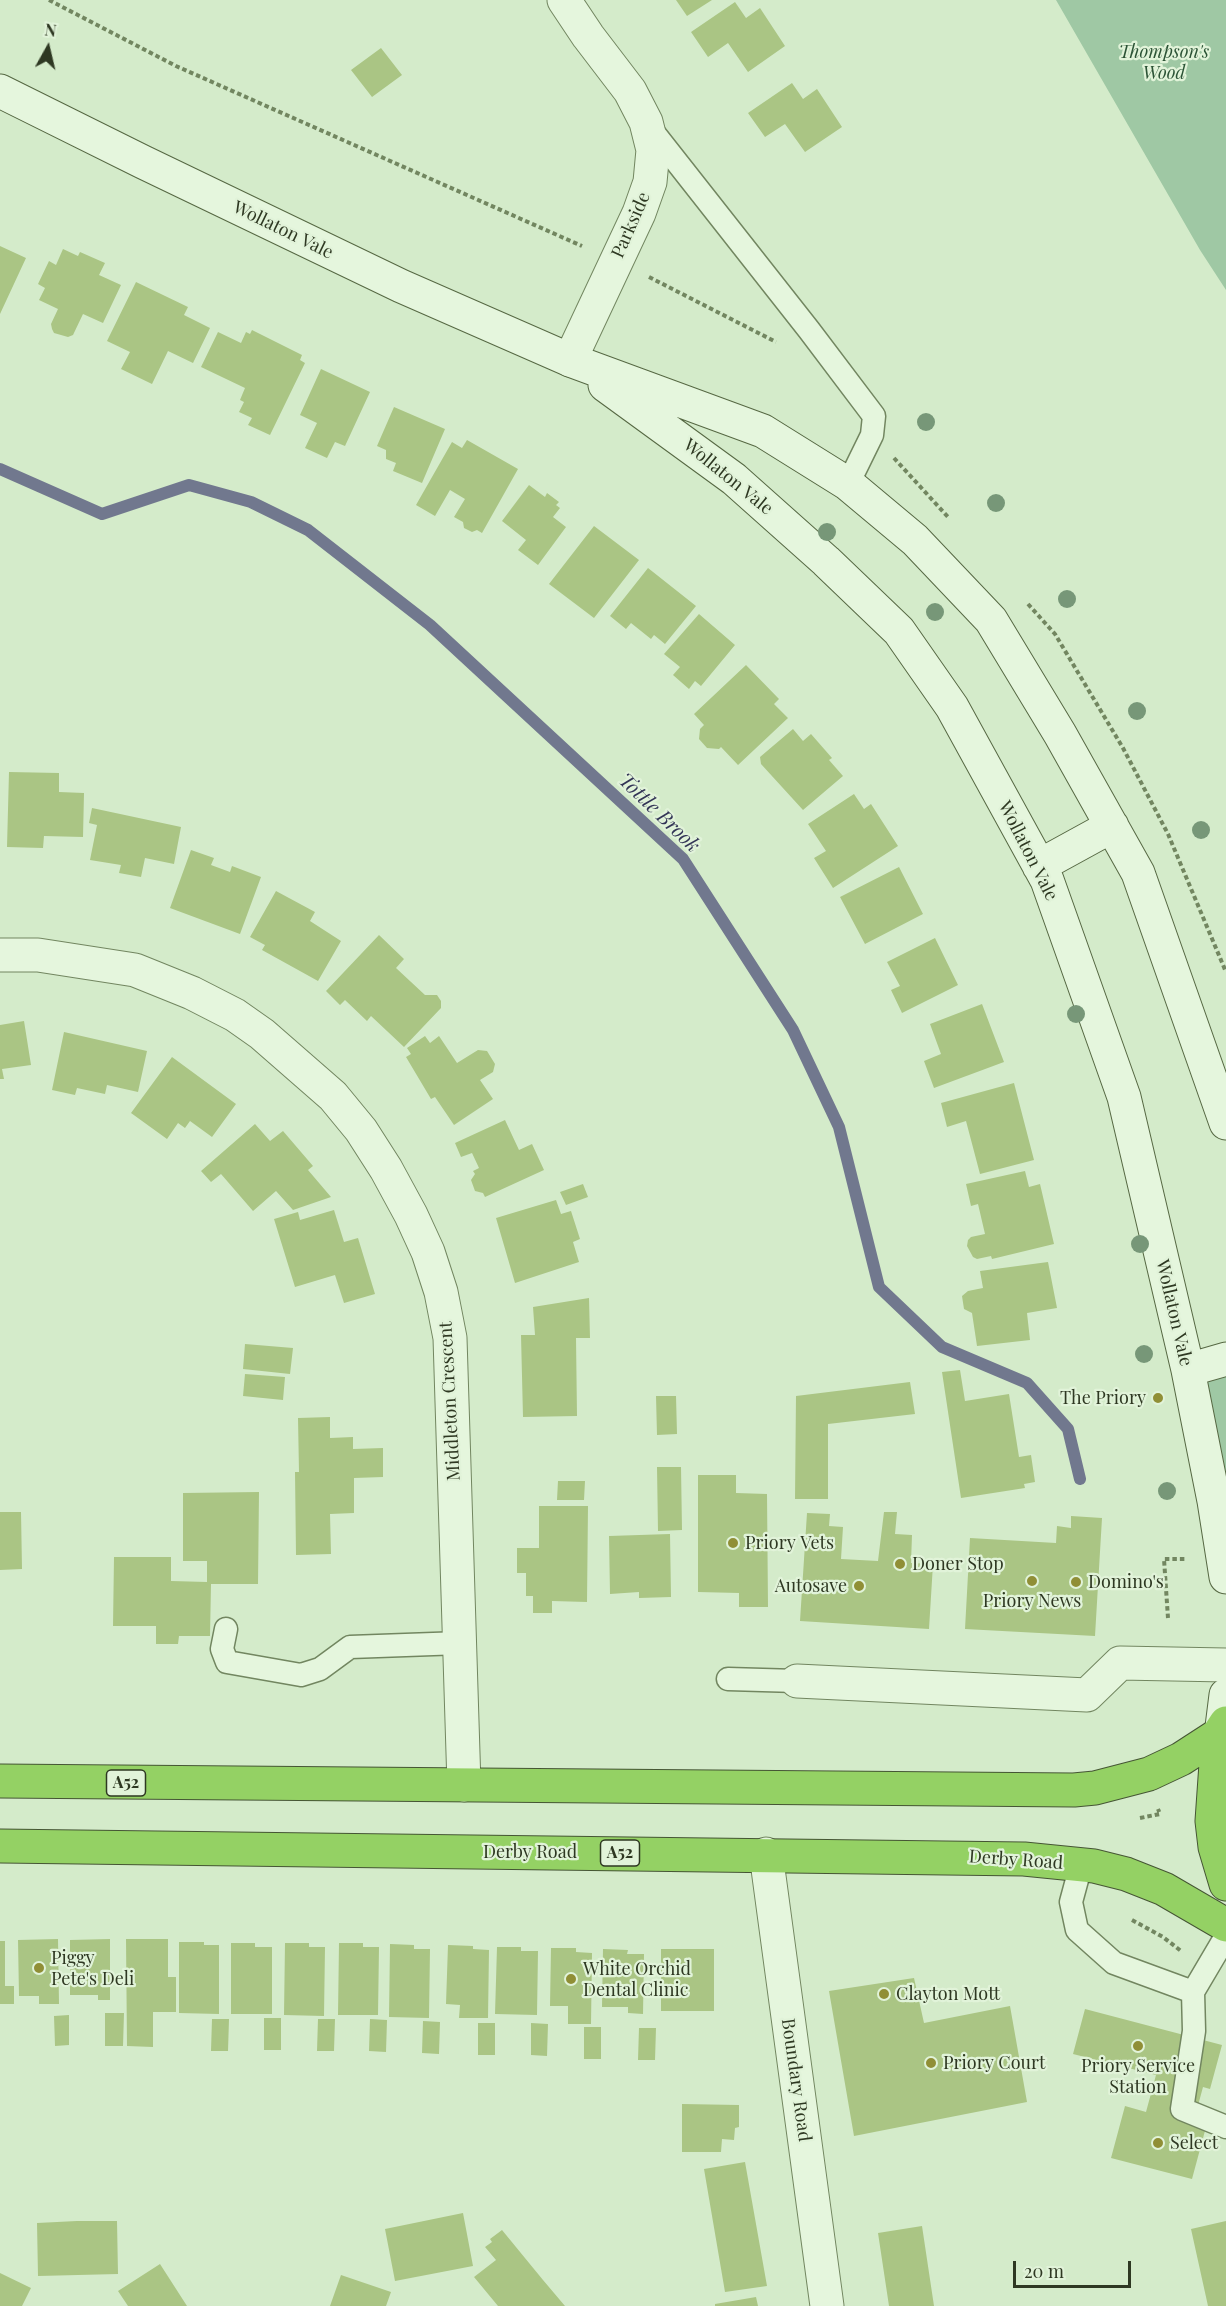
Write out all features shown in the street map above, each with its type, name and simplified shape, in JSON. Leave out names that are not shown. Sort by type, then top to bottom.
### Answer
[{"type":"highway","name":"A52","points":[[0,1781],[1074,1790],[1095,1788],[1149,1774],[1172,1764],[1222,1729]]},
{"type":"highway","points":[[1222,1729],[1212,1821],[1215,1847],[1226,1884]]},
{"type":"highway","name":"Derby Road","points":[[0,1846],[994,1857],[1081,1865],[1126,1874],[1155,1885],[1226,1925]]},
{"type":"street","name":"Parkside","points":[[564,0],[630,91],[646,122],[653,150],[650,182],[639,213],[570,360]]},
{"type":"street","name":"Wollaton Vale","points":[[0,91],[401,286],[570,360],[763,431],[848,484],[915,540],[991,620],[1112,826],[1137,873],[1226,1123]]},
{"type":"street","name":"Wollaton Vale","points":[[570,360],[734,478],[899,631],[952,707],[1047,880],[1124,1097],[1188,1370],[1214,1501],[1226,1577]]},
{"type":"street","points":[[1039,866],[1112,826]]},
{"type":"street","name":"Middleton Crescent","points":[[0,956],[38,955],[135,970],[192,993],[235,1015],[262,1034],[333,1096],[362,1130],[411,1215],[428,1252],[441,1292],[450,1338],[464,1785]]},
{"type":"street","points":[[1188,1370],[1226,1359]]},
{"type":"street","points":[[797,1681],[1087,1695],[1120,1663],[1226,1665]]},
{"type":"street","points":[[1222,1729],[1226,1695]]},
{"type":"street","name":"Boundary Road","points":[[766,1854],[827,2306]]},
{"type":"lane","points":[[646,122],[874,416],[872,435],[848,484]]},
{"type":"lane","points":[[226,1629],[222,1649],[227,1662],[301,1675],[320,1669],[350,1647],[461,1643]]},
{"type":"lane","points":[[728,1679],[797,1681]]},
{"type":"lane","points":[[1081,1865],[1071,1902],[1077,1930],[1114,1963],[1193,1992]]},
{"type":"lane","points":[[1226,1936],[1193,1992],[1194,2031],[1182,2109],[1226,2127]]},
{"type":"path","points":[[49,0],[176,66],[615,260],[717,310],[777,343]]},
{"type":"path","points":[[1168,1618],[1164,1559],[1192,1558]]},
{"type":"path","points":[[1127,1917],[1163,1936],[1184,1954]]},
{"type":"green space","name":"Thompson's Wood","points":[[1056,0],[1226,0],[1226,290],[1200,250]]},
{"type":"green space","points":[[1226,1368],[1226,1479],[1205,1373]]},
{"type":"building","points":[[676,0],[712,0],[687,16]]},
{"type":"building","points":[[735,2],[746,18],[760,8],[785,46],[748,72],[728,43],[708,57],[691,32]]},
{"type":"building","points":[[381,48],[402,75],[372,97],[351,70]]},
{"type":"building","points":[[792,83],[803,99],[817,89],[842,127],[805,152],[785,124],[765,137],[748,113]]},
{"type":"building","points":[[0,246],[26,258],[0,314]]},
{"type":"building","points":[[63,249],[78,256],[80,252],[105,263],[99,275],[121,285],[103,323],[83,314],[73,335],[68,337],[54,333],[51,324],[58,309],[39,300],[45,288],[38,284],[49,261],[56,265]]},
{"type":"building","points":[[136,282],[188,307],[184,315],[210,328],[193,363],[168,351],[152,384],[121,369],[130,352],[107,341]]},
{"type":"building","points":[[252,330],[302,355],[300,360],[305,363],[270,435],[248,425],[252,418],[239,412],[244,402],[240,400],[245,388],[201,367],[218,332],[241,343],[246,332],[250,334]]},
{"type":"building","points":[[321,369],[370,392],[345,446],[335,442],[327,458],[305,448],[317,423],[300,415]]},
{"type":"building","points":[[394,407],[445,429],[422,483],[393,471],[396,463],[386,459],[386,450],[377,446]]},
{"type":"building","points":[[467,440],[518,469],[482,533],[464,528],[463,522],[454,517],[465,499],[450,490],[435,516],[416,505],[452,442],[462,448]]},
{"type":"building","points":[[529,485],[545,497],[547,493],[559,502],[556,505],[560,508],[553,517],[566,527],[538,565],[518,550],[526,540],[502,521]]},
{"type":"building","points":[[594,526],[639,560],[594,618],[549,584]]},
{"type":"building","points":[[648,568],[696,606],[665,644],[654,635],[651,639],[631,623],[626,629],[610,616]]},
{"type":"building","points":[[699,614],[735,645],[701,686],[695,681],[689,689],[673,675],[680,667],[664,654]]},
{"type":"building","points":[[746,665],[779,699],[774,704],[788,718],[738,765],[721,747],[719,749],[707,748],[699,739],[700,729],[704,725],[694,714]]},
{"type":"building","points":[[793,729],[803,741],[811,734],[832,758],[829,760],[843,776],[803,810],[761,764],[760,757]]},
{"type":"building","points":[[9,772],[59,773],[59,792],[84,793],[83,837],[44,836],[43,848],[7,847]]},
{"type":"building","points":[[854,794],[864,809],[871,804],[898,846],[833,888],[814,858],[826,851],[808,824]]},
{"type":"building","points":[[92,808],[181,827],[174,864],[145,858],[141,877],[119,873],[121,865],[90,860],[97,825],[89,823]]},
{"type":"building","points":[[191,850],[214,858],[211,865],[230,872],[232,866],[261,877],[240,934],[170,908]]},
{"type":"building","points":[[899,867],[923,914],[865,944],[840,897]]},
{"type":"building","points":[[276,891],[315,912],[310,921],[341,941],[318,981],[262,950],[265,945],[250,937]]},
{"type":"building","points":[[379,935],[404,959],[396,968],[425,995],[437,995],[441,1001],[441,1008],[404,1047],[371,1016],[367,1021],[345,1000],[340,1005],[326,991]]},
{"type":"building","points":[[935,938],[958,985],[902,1013],[891,990],[900,986],[887,962]]},
{"type":"building","points":[[982,1004],[1004,1062],[934,1088],[924,1061],[941,1054],[930,1024]]},
{"type":"building","points":[[24,1021],[31,1065],[2,1069],[4,1079],[0,1079],[0,1025]]},
{"type":"building","points":[[64,1032],[147,1051],[138,1092],[107,1085],[105,1094],[77,1088],[75,1095],[52,1090]]},
{"type":"building","points":[[425,1036],[430,1043],[439,1036],[457,1063],[478,1050],[487,1051],[495,1064],[493,1072],[480,1080],[493,1099],[454,1125],[435,1097],[431,1099],[406,1057],[411,1054],[407,1048]]},
{"type":"building","points":[[172,1057],[236,1104],[212,1137],[190,1121],[185,1128],[178,1123],[167,1139],[131,1113]]},
{"type":"building","points":[[1014,1083],[1034,1160],[980,1174],[966,1121],[947,1127],[941,1103]]},
{"type":"building","points":[[505,1120],[519,1150],[532,1144],[544,1170],[485,1197],[483,1193],[475,1191],[471,1180],[475,1174],[473,1171],[479,1168],[472,1153],[461,1157],[455,1143]]},
{"type":"building","points":[[255,1124],[270,1141],[283,1131],[313,1166],[308,1170],[331,1197],[293,1210],[276,1191],[253,1211],[221,1174],[211,1182],[201,1171]]},
{"type":"building","points":[[1025,1171],[1029,1187],[1040,1184],[1054,1244],[992,1259],[991,1256],[977,1259],[973,1257],[967,1246],[968,1240],[971,1237],[985,1234],[978,1204],[971,1206],[966,1184]]},
{"type":"building","points":[[583,1184],[588,1197],[566,1205],[560,1192]]},
{"type":"building","points":[[556,1200],[561,1214],[571,1211],[580,1239],[573,1242],[579,1262],[515,1283],[496,1218]]},
{"type":"building","points":[[334,1210],[344,1242],[358,1238],[375,1294],[344,1303],[335,1275],[295,1287],[274,1219],[298,1212],[300,1220]]},
{"type":"building","points":[[1048,1262],[1057,1308],[1027,1313],[1030,1340],[977,1346],[972,1313],[964,1309],[962,1296],[968,1291],[983,1288],[980,1271]]},
{"type":"building","points":[[589,1298],[590,1338],[576,1338],[577,1416],[523,1417],[521,1335],[535,1335],[533,1307]]},
{"type":"building","points":[[245,1344],[293,1348],[290,1374],[243,1369]]},
{"type":"building","points":[[960,1370],[965,1401],[1009,1394],[1019,1457],[1031,1455],[1035,1482],[1024,1484],[1025,1488],[961,1498],[942,1372]]},
{"type":"building","points":[[245,1374],[285,1377],[283,1400],[243,1396]]},
{"type":"building","points":[[910,1382],[915,1414],[828,1424],[828,1499],[795,1499],[796,1396]]},
{"type":"building","points":[[656,1396],[676,1396],[677,1434],[657,1435]]},
{"type":"building","points":[[330,1417],[330,1438],[353,1437],[353,1449],[383,1448],[383,1477],[354,1478],[354,1513],[330,1514],[331,1554],[296,1555],[295,1472],[299,1472],[298,1418]]},
{"type":"building","points":[[657,1467],[681,1467],[682,1530],[658,1531]]},
{"type":"building","name":"Priory Vets","points":[[698,1475],[736,1475],[736,1493],[767,1494],[768,1607],[739,1607],[739,1593],[698,1592]]},
{"type":"building","points":[[558,1481],[585,1481],[584,1500],[557,1500]]},
{"type":"building","points":[[259,1492],[258,1584],[211,1584],[210,1636],[179,1636],[178,1644],[156,1644],[156,1626],[113,1626],[114,1557],[171,1557],[171,1581],[207,1582],[207,1561],[183,1561],[183,1493]]},
{"type":"building","points":[[539,1506],[588,1506],[587,1602],[552,1601],[552,1613],[533,1613],[533,1596],[526,1596],[526,1573],[517,1573],[517,1548],[539,1548]]},
{"type":"building","points":[[0,1512],[21,1512],[22,1569],[0,1570]]},
{"type":"building","points":[[884,1512],[897,1512],[895,1534],[912,1535],[911,1563],[933,1564],[929,1629],[800,1621],[807,1513],[830,1514],[829,1526],[843,1527],[841,1559],[878,1561]]},
{"type":"building","points":[[1071,1516],[1102,1518],[1095,1636],[965,1629],[970,1538],[1056,1543],[1057,1526],[1071,1528]]},
{"type":"building","points":[[670,1534],[671,1597],[639,1598],[639,1592],[610,1594],[609,1536]]},
{"type":"building","name":"Piggy Pete's Deli","points":[[58,1939],[59,2004],[39,2004],[39,1996],[19,1996],[18,1940]]},
{"type":"building","points":[[110,1939],[110,2000],[98,2000],[98,1995],[70,1995],[70,1940]]},
{"type":"building","points":[[126,1939],[168,1939],[168,1977],[176,1977],[176,2012],[153,2012],[153,2047],[127,2046]]},
{"type":"building","points":[[0,1941],[5,1941],[5,1986],[14,1986],[14,2004],[0,2004]]},
{"type":"building","points":[[179,1942],[204,1942],[204,1945],[219,1945],[219,2014],[179,2013]]},
{"type":"building","points":[[231,1943],[255,1943],[255,1947],[272,1947],[272,2014],[231,2014]]},
{"type":"building","points":[[285,1943],[309,1943],[309,1947],[325,1947],[324,2016],[284,2015]]},
{"type":"building","points":[[339,1943],[363,1943],[363,1947],[379,1947],[378,2015],[338,2015]]},
{"type":"building","points":[[390,1944],[414,1945],[414,1949],[430,1949],[429,2018],[389,2017]]},
{"type":"building","points":[[448,1945],[473,1946],[473,1949],[489,1950],[488,2018],[459,2018],[460,2005],[446,2004]]},
{"type":"building","points":[[497,1947],[521,1947],[521,1951],[538,1951],[537,2015],[495,2014]]},
{"type":"building","name":"White Orchid Dental Clinic","points":[[551,1948],[576,1948],[576,1952],[592,1953],[591,2024],[568,2024],[568,2006],[550,2006]]},
{"type":"building","points":[[603,1949],[628,1950],[627,1954],[644,1954],[643,2014],[628,2013],[628,2007],[602,2007]]},
{"type":"building","points":[[661,1949],[714,1949],[714,2011],[661,2011]]},
{"type":"building","name":"Priory Court","points":[[914,1978],[924,2023],[1010,2006],[1027,2102],[854,2136],[829,1991]]},
{"type":"building","points":[[1085,2009],[1222,2045],[1210,2089],[1203,2087],[1193,2124],[1206,2127],[1192,2179],[1111,2158],[1125,2106],[1146,2112],[1156,2075],[1073,2054]]},
{"type":"building","points":[[105,2013],[124,2013],[123,2046],[105,2046]]},
{"type":"building","points":[[69,2015],[69,2045],[55,2046],[54,2016]]},
{"type":"building","points":[[264,2018],[281,2018],[281,2050],[264,2050]]},
{"type":"building","points":[[212,2019],[229,2019],[228,2051],[211,2051]]},
{"type":"building","points":[[318,2019],[335,2019],[334,2051],[317,2051]]},
{"type":"building","points":[[370,2019],[387,2020],[386,2052],[369,2051]]},
{"type":"building","points":[[423,2021],[440,2022],[439,2054],[422,2053]]},
{"type":"building","points":[[478,2023],[495,2023],[495,2055],[478,2055]]},
{"type":"building","points":[[531,2023],[548,2024],[547,2056],[531,2055]]},
{"type":"building","points":[[584,2027],[601,2027],[601,2059],[584,2059]]},
{"type":"building","points":[[639,2028],[656,2028],[655,2060],[638,2060]]},
{"type":"building","points":[[682,2104],[739,2105],[739,2127],[735,2128],[734,2140],[722,2139],[721,2152],[682,2152]]},
{"type":"building","points":[[745,2162],[767,2286],[725,2292],[704,2169]]},
{"type":"building","points":[[463,2213],[473,2266],[395,2281],[385,2229]]},
{"type":"building","points":[[117,2221],[118,2274],[38,2276],[37,2223]]},
{"type":"building","points":[[1226,2221],[1226,2306],[1208,2306],[1191,2229]]},
{"type":"building","points":[[922,2226],[934,2306],[889,2306],[878,2233]]},
{"type":"building","points":[[502,2230],[565,2306],[498,2306],[474,2277],[496,2260],[485,2247],[492,2242],[490,2239]]},
{"type":"building","points":[[160,2264],[187,2306],[128,2306],[118,2291]]},
{"type":"building","points":[[0,2273],[31,2288],[22,2306],[0,2306]]},
{"type":"building","points":[[341,2275],[391,2292],[386,2306],[330,2306]]},
{"type":"building","points":[[756,2297],[758,2306],[715,2306],[715,2304]]},
{"type":"waterway","name":"Tottle Brook","points":[[0,469],[102,514],[189,485],[251,502],[308,530],[430,625],[683,859],[793,1030],[839,1127],[879,1287],[942,1347],[1027,1383],[1068,1429],[1080,1479]]},
{"type":"place","name":"The Priory","points":[[1158,1398]]},
{"type":"place","name":"Priory Vets","points":[[733,1543]]},
{"type":"place","name":"Doner Stop","points":[[900,1564]]},
{"type":"place","name":"Priory News","points":[[1032,1581]]},
{"type":"place","name":"Domino's","points":[[1076,1582]]},
{"type":"place","name":"Autosave","points":[[859,1586]]},
{"type":"place","name":"Piggy Pete's Deli","points":[[39,1968]]},
{"type":"place","name":"White Orchid Dental Clinic","points":[[571,1979]]},
{"type":"place","name":"Clayton Mott","points":[[884,1994]]},
{"type":"place","name":"Priory Service Station","points":[[1138,2046]]},
{"type":"place","name":"Priory Court","points":[[931,2063]]},
{"type":"place","name":"Select","points":[[1158,2143]]}]
